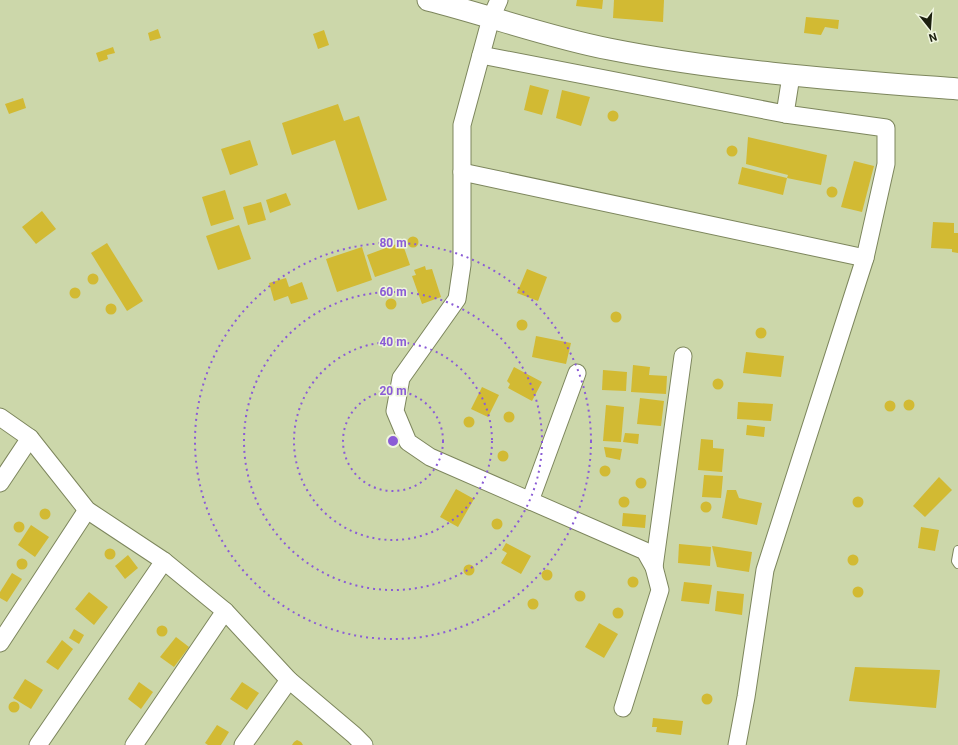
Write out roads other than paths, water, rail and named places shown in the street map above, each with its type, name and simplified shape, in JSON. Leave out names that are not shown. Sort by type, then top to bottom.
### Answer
[{"type":"street","points":[[428,0],[495,9],[541,33],[608,49],[666,60],[791,76],[958,89]]},
{"type":"street","points":[[495,9],[462,125],[462,265],[457,299],[401,378],[395,411],[408,442],[430,457],[645,551],[654,567],[660,590],[623,708]]},
{"type":"street","points":[[481,55],[785,114],[886,128],[886,164],[865,258],[765,570],[746,697],[737,745]]},
{"type":"street","points":[[785,114],[791,76]]},
{"type":"street","points":[[462,172],[865,258]]},
{"type":"street","points":[[654,567],[683,356]]},
{"type":"street","points":[[530,501],[577,373]]},
{"type":"street","points":[[0,417],[30,438],[87,510],[164,561],[225,611],[289,680],[355,742]]},
{"type":"street","points":[[0,483],[30,438]]},
{"type":"street","points":[[0,643],[87,510]]},
{"type":"street","points":[[38,745],[164,561]]},
{"type":"street","points":[[134,745],[225,611]]},
{"type":"street","points":[[243,745],[289,680]]},
{"type":"lane","points":[[958,550],[956,562],[958,564]]}]
